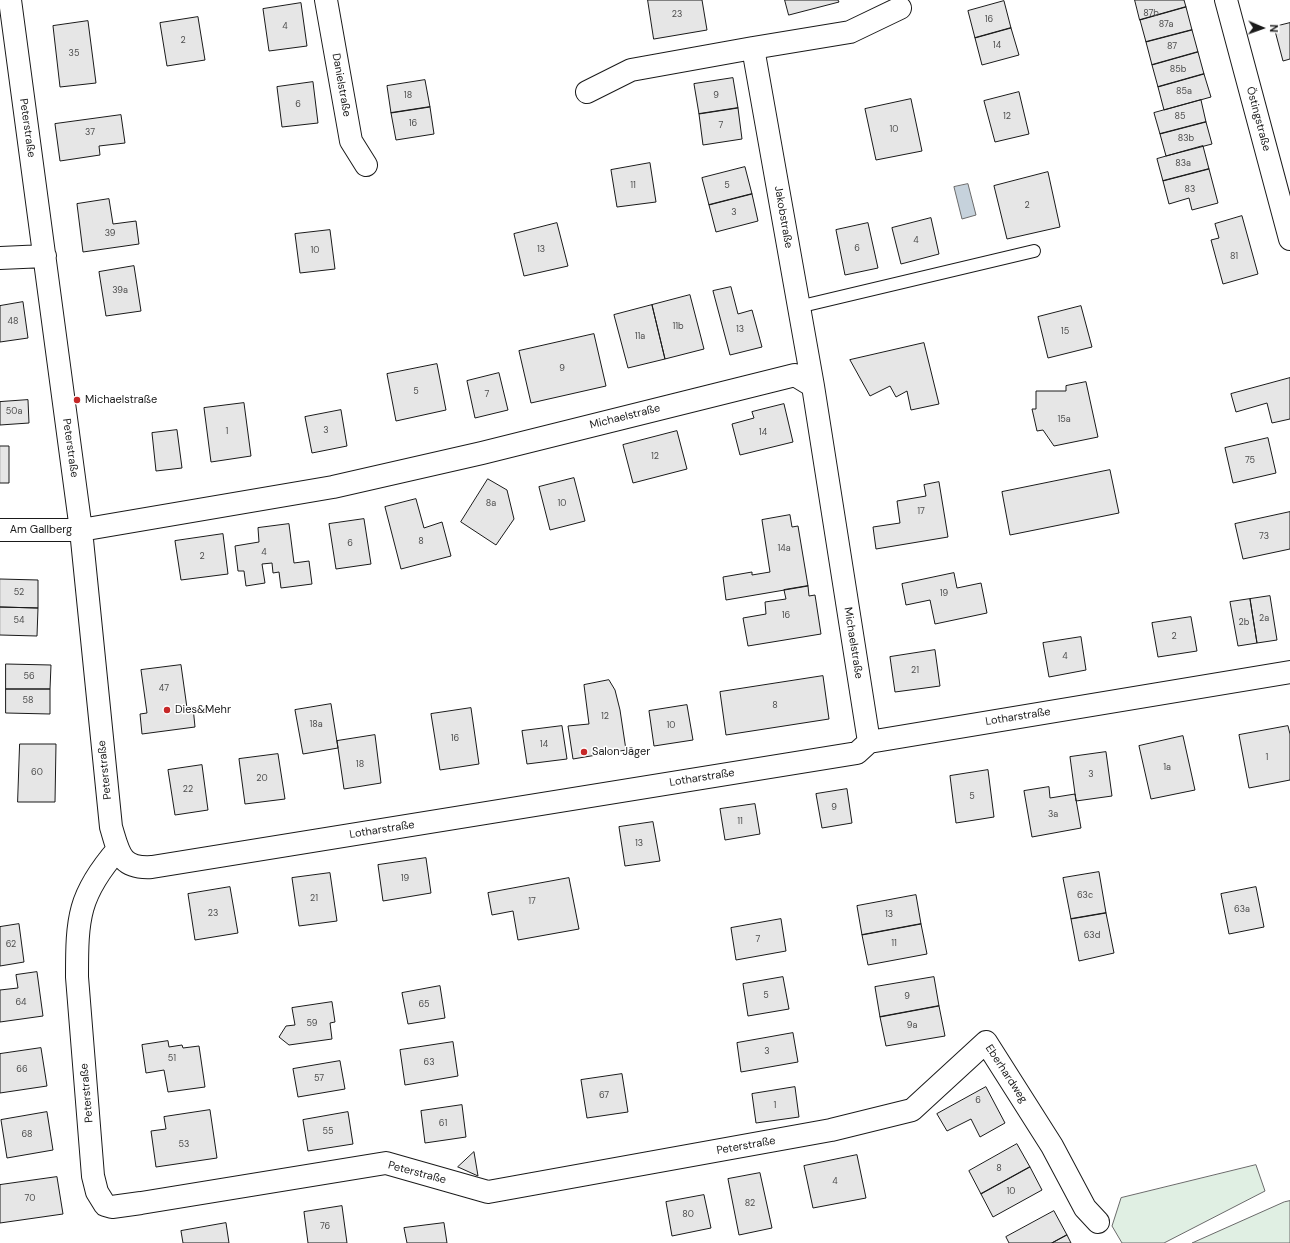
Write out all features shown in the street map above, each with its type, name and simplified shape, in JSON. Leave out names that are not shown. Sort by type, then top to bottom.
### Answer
[{"type":"street","name":"Peterstraße","points":[[10,0],[81,530],[111,827],[118,849],[100,869],[85,896],[79,918],[77,944],[77,977],[93,1176],[96,1192],[104,1205],[112,1207],[141,1203],[386,1163],[488,1192],[831,1130]]},
{"type":"street","name":"Danielstraße","points":[[326,0],[351,141],[366,165]]},
{"type":"street","name":"Östingstraße","points":[[1226,0],[1290,239]]},
{"type":"street","points":[[587,92],[631,70],[850,32],[900,8]]},
{"type":"street","name":"Jakobstraße","points":[[753,48],[812,386]]},
{"type":"street","points":[[0,258],[45,256]]},
{"type":"street","name":"Michaelstraße","points":[[81,530],[333,487],[482,453],[795,375],[812,386],[869,742]]},
{"type":"street","name":"Am Gallberg","points":[[0,530],[81,530]]},
{"type":"street","name":"Lotharstraße","points":[[118,849],[123,859],[129,864],[140,868],[152,867],[857,753],[869,742],[1290,672]]},
{"type":"street","name":"Eberhardweg","points":[[831,1130],[912,1110],[986,1042],[1052,1146],[1085,1208],[1098,1222]]},
{"type":"lane","points":[[798,307],[1034,251]]},
{"type":"green space","points":[[1256,1165],[1265,1191],[1164,1243],[1122,1243],[1112,1226],[1121,1198]]},
{"type":"green space","points":[[1290,1201],[1290,1243],[1192,1243],[1284,1202]]},
{"type":"shaded area","points":[[968,184],[976,215],[962,219],[954,187]]},
{"type":"building","points":[[648,0],[702,0],[707,30],[654,39]]},
{"type":"building","points":[[785,0],[838,0],[839,2],[789,15]]},
{"type":"building","points":[[1135,0],[1184,0],[1186,7],[1140,20]]},
{"type":"building","points":[[1004,1],[1011,28],[975,38],[968,11]]},
{"type":"building","points":[[301,3],[307,46],[269,51],[263,9]]},
{"type":"building","points":[[1186,7],[1192,30],[1146,42],[1140,20]]},
{"type":"building","points":[[198,17],[205,60],[167,66],[160,23]]},
{"type":"building","points":[[88,21],[96,83],[60,87],[53,26]]},
{"type":"building","points":[[1290,23],[1290,59],[1283,61],[1274,27]]},
{"type":"building","points":[[1011,28],[1019,55],[982,65],[975,38]]},
{"type":"building","points":[[1192,30],[1198,52],[1152,65],[1146,42]]},
{"type":"building","points":[[1198,52],[1204,74],[1158,87],[1152,65]]},
{"type":"building","points":[[1204,74],[1211,97],[1164,110],[1158,87]]},
{"type":"building","points":[[733,78],[738,108],[699,114],[694,84]]},
{"type":"building","points":[[425,80],[430,107],[391,113],[387,86]]},
{"type":"building","points":[[313,82],[318,123],[282,127],[277,87]]},
{"type":"building","points":[[1019,92],[1029,134],[995,142],[984,101]]},
{"type":"building","points":[[911,99],[922,151],[876,160],[865,109]]},
{"type":"building","points":[[1201,100],[1206,122],[1160,134],[1154,113]]},
{"type":"building","points":[[430,107],[434,134],[396,140],[391,113]]},
{"type":"building","points":[[738,108],[742,139],[703,145],[699,114]]},
{"type":"building","points":[[121,115],[125,143],[99,146],[100,155],[60,161],[55,124]]},
{"type":"building","points":[[1206,122],[1212,144],[1166,156],[1160,134]]},
{"type":"building","points":[[1203,146],[1209,169],[1163,181],[1157,159]]},
{"type":"building","points":[[650,163],[656,202],[617,207],[611,170]]},
{"type":"building","points":[[745,167],[752,194],[709,205],[702,178]]},
{"type":"building","points":[[1209,169],[1218,203],[1192,210],[1189,198],[1169,204],[1163,181]]},
{"type":"building","points":[[1048,172],[1060,227],[1007,239],[994,186]]},
{"type":"building","points":[[752,194],[758,221],[716,232],[709,205]]},
{"type":"building","points":[[109,199],[113,224],[136,221],[139,244],[83,252],[77,204]]},
{"type":"building","points":[[1242,216],[1258,274],[1223,284],[1211,240],[1219,238],[1215,224]]},
{"type":"building","points":[[931,218],[939,254],[901,264],[892,228]]},
{"type":"building","points":[[557,223],[568,266],[524,276],[514,234]]},
{"type":"building","points":[[868,223],[878,268],[845,275],[836,230]]},
{"type":"building","points":[[330,230],[335,269],[300,273],[295,234]]},
{"type":"building","points":[[134,266],[141,311],[106,316],[99,272]]},
{"type":"building","points":[[731,287],[738,314],[752,310],[762,347],[730,355],[713,291]]},
{"type":"building","points":[[690,295],[704,349],[665,359],[652,305]]},
{"type":"building","points":[[23,302],[28,338],[0,342],[0,306]]},
{"type":"building","points":[[652,305],[665,359],[628,368],[614,315]]},
{"type":"building","points":[[1081,306],[1092,347],[1048,358],[1038,317]]},
{"type":"building","points":[[594,334],[606,386],[531,403],[519,351]]},
{"type":"building","points":[[924,343],[939,404],[911,410],[907,391],[896,397],[890,386],[870,396],[850,360]]},
{"type":"building","points":[[437,364],[446,410],[396,421],[387,374]]},
{"type":"building","points":[[499,373],[508,410],[475,418],[467,381]]},
{"type":"building","points":[[1290,378],[1290,419],[1272,423],[1267,403],[1236,412],[1231,394]]},
{"type":"building","points":[[1086,382],[1098,437],[1054,446],[1043,430],[1037,431],[1032,409],[1036,409],[1036,391],[1066,391],[1066,386]]},
{"type":"building","points":[[28,400],[29,423],[0,425],[0,402]]},
{"type":"building","points":[[244,403],[251,456],[211,462],[204,408]]},
{"type":"building","points":[[784,404],[793,442],[740,455],[732,424],[754,418],[752,412]]},
{"type":"building","points":[[341,410],[347,446],[312,453],[305,417]]},
{"type":"building","points":[[177,430],[182,468],[156,471],[152,433]]},
{"type":"building","points":[[677,431],[687,469],[633,483],[623,445]]},
{"type":"building","points":[[1268,438],[1276,473],[1233,483],[1225,448]]},
{"type":"building","points":[[0,446],[9,446],[9,483],[0,483]]},
{"type":"building","points":[[1110,470],[1119,513],[1010,535],[1002,492]]},
{"type":"building","points":[[574,478],[585,521],[550,530],[539,487]]},
{"type":"building","points":[[488,479],[507,490],[514,519],[496,545],[461,522]]},
{"type":"building","points":[[939,482],[948,537],[876,549],[873,527],[900,523],[897,501],[926,496],[924,485]]},
{"type":"building","points":[[416,499],[424,528],[442,522],[451,556],[401,569],[385,507]]},
{"type":"building","points":[[1290,512],[1290,549],[1243,559],[1235,524]]},
{"type":"building","points":[[790,515],[792,527],[798,526],[808,586],[726,600],[723,577],[752,572],[752,575],[770,572],[762,520]]},
{"type":"building","points":[[364,519],[371,564],[336,569],[329,524]]},
{"type":"building","points":[[289,524],[294,563],[309,561],[312,584],[281,588],[279,572],[273,573],[272,563],[262,564],[265,583],[246,586],[244,571],[238,571],[235,546],[259,542],[258,528]]},
{"type":"building","points":[[223,534],[228,574],[181,580],[175,541]]},
{"type":"building","points":[[954,573],[957,588],[981,583],[987,613],[935,624],[930,600],[906,605],[902,584]]},
{"type":"building","points":[[0,579],[38,580],[38,608],[0,607]]},
{"type":"building","points":[[808,586],[809,596],[815,595],[821,634],[748,646],[743,618],[766,614],[765,602],[786,599],[784,590]]},
{"type":"building","points":[[1270,596],[1277,640],[1257,643],[1250,599]]},
{"type":"building","points":[[1250,599],[1257,643],[1238,646],[1230,602]]},
{"type":"building","points":[[0,607],[38,608],[37,636],[0,635]]},
{"type":"building","points":[[1191,617],[1197,651],[1158,657],[1152,623]]},
{"type":"building","points":[[1081,637],[1086,670],[1049,677],[1043,643]]},
{"type":"building","points":[[935,650],[940,686],[895,692],[890,657]]},
{"type":"building","points":[[6,664],[51,665],[50,689],[6,689]]},
{"type":"building","points":[[181,665],[187,708],[193,707],[195,727],[142,734],[140,714],[147,713],[141,670]]},
{"type":"building","points":[[823,676],[829,719],[726,735],[720,692]]},
{"type":"building","points":[[609,680],[615,690],[620,710],[626,750],[573,759],[568,726],[589,724],[584,685]]},
{"type":"building","points":[[6,689],[50,689],[50,714],[6,713]]},
{"type":"building","points":[[331,704],[338,748],[303,754],[295,710]]},
{"type":"building","points":[[687,705],[693,740],[654,746],[649,711]]},
{"type":"building","points":[[471,708],[479,764],[440,770],[431,714]]},
{"type":"building","points":[[562,726],[567,759],[527,764],[522,731]]},
{"type":"building","points":[[1288,726],[1290,734],[1290,780],[1249,788],[1239,735]]},
{"type":"building","points":[[375,735],[381,783],[344,789],[337,741]]},
{"type":"building","points":[[1183,736],[1195,790],[1151,799],[1139,746]]},
{"type":"building","points":[[20,744],[56,744],[55,802],[18,802]]},
{"type":"building","points":[[1106,752],[1112,796],[1076,801],[1070,757]]},
{"type":"building","points":[[278,754],[285,799],[245,804],[239,759]]},
{"type":"building","points":[[202,765],[208,810],[175,815],[168,770]]},
{"type":"building","points":[[988,770],[994,817],[956,823],[950,776]]},
{"type":"building","points":[[1049,787],[1050,798],[1075,794],[1081,828],[1032,837],[1024,791]]},
{"type":"building","points":[[847,789],[852,823],[822,828],[816,794]]},
{"type":"building","points":[[755,804],[760,834],[725,840],[720,809]]},
{"type":"building","points":[[653,822],[660,861],[625,866],[619,827]]},
{"type":"building","points":[[426,858],[431,893],[383,901],[378,865]]},
{"type":"building","points":[[1099,872],[1106,913],[1071,919],[1063,878]]},
{"type":"building","points":[[330,873],[337,921],[299,926],[292,878]]},
{"type":"building","points":[[569,878],[579,929],[518,940],[513,911],[492,915],[488,893]]},
{"type":"building","points":[[230,887],[238,933],[195,940],[188,894]]},
{"type":"building","points":[[1256,887],[1264,927],[1229,934],[1221,894]]},
{"type":"building","points":[[916,895],[921,924],[862,935],[857,906]]},
{"type":"building","points":[[1106,913],[1114,953],[1079,961],[1071,919]]},
{"type":"building","points":[[781,919],[786,951],[736,960],[731,928]]},
{"type":"building","points":[[19,924],[24,962],[0,966],[0,927]]},
{"type":"building","points":[[921,924],[927,954],[868,965],[862,935]]},
{"type":"building","points":[[37,972],[43,1016],[0,1022],[0,990],[18,988],[16,975]]},
{"type":"building","points":[[783,977],[789,1009],[748,1016],[743,984]]},
{"type":"building","points":[[934,977],[939,1006],[880,1017],[875,987]]},
{"type":"building","points":[[440,986],[445,1018],[408,1024],[402,993]]},
{"type":"building","points":[[332,1002],[335,1022],[330,1023],[332,1039],[289,1045],[279,1037],[286,1026],[295,1025],[292,1008]]},
{"type":"building","points":[[939,1006],[945,1036],[886,1046],[880,1017]]},
{"type":"building","points":[[793,1033],[798,1062],[741,1072],[737,1043]]},
{"type":"building","points":[[168,1041],[169,1047],[182,1045],[183,1048],[199,1046],[205,1087],[168,1092],[164,1070],[146,1073],[142,1045]]},
{"type":"building","points":[[453,1042],[458,1076],[405,1085],[400,1050]]},
{"type":"building","points":[[41,1048],[47,1086],[0,1093],[0,1054]]},
{"type":"building","points":[[340,1061],[345,1089],[298,1097],[293,1069]]},
{"type":"building","points":[[622,1074],[628,1112],[587,1118],[581,1080]]},
{"type":"building","points":[[795,1087],[799,1117],[756,1123],[752,1094]]},
{"type":"building","points":[[986,1087],[1005,1123],[980,1137],[971,1119],[947,1131],[937,1114]]},
{"type":"building","points":[[462,1105],[466,1137],[425,1143],[421,1111]]},
{"type":"building","points":[[210,1110],[217,1158],[156,1167],[151,1131],[166,1129],[164,1117]]},
{"type":"building","points":[[47,1112],[53,1150],[7,1158],[1,1120]]},
{"type":"building","points":[[348,1112],[353,1144],[308,1151],[303,1120]]},
{"type":"building","points":[[1017,1144],[1030,1167],[981,1194],[969,1171]]},
{"type":"building","points":[[474,1152],[478,1176],[458,1167]]},
{"type":"building","points":[[857,1155],[866,1198],[813,1208],[804,1166]]},
{"type":"building","points":[[1030,1167],[1042,1190],[993,1217],[981,1194]]},
{"type":"building","points":[[760,1173],[772,1228],[739,1235],[728,1179]]},
{"type":"building","points":[[57,1177],[63,1214],[0,1223],[0,1185]]},
{"type":"building","points":[[704,1195],[711,1228],[672,1236],[666,1202]]},
{"type":"building","points":[[342,1206],[347,1243],[308,1243],[304,1212]]},
{"type":"building","points":[[1054,1211],[1067,1235],[1052,1243],[1009,1243],[1006,1237]]},
{"type":"building","points":[[226,1223],[229,1243],[183,1243],[181,1231]]},
{"type":"building","points":[[444,1223],[447,1243],[407,1243],[404,1228]]},
{"type":"building","points":[[1067,1235],[1071,1243],[1052,1243]]},
{"type":"place","name":"Michaelstraße","points":[[77,400]]},
{"type":"place","name":"Dies&Mehr","points":[[167,710]]},
{"type":"place","name":"Salon Jäger","points":[[584,752]]}]
